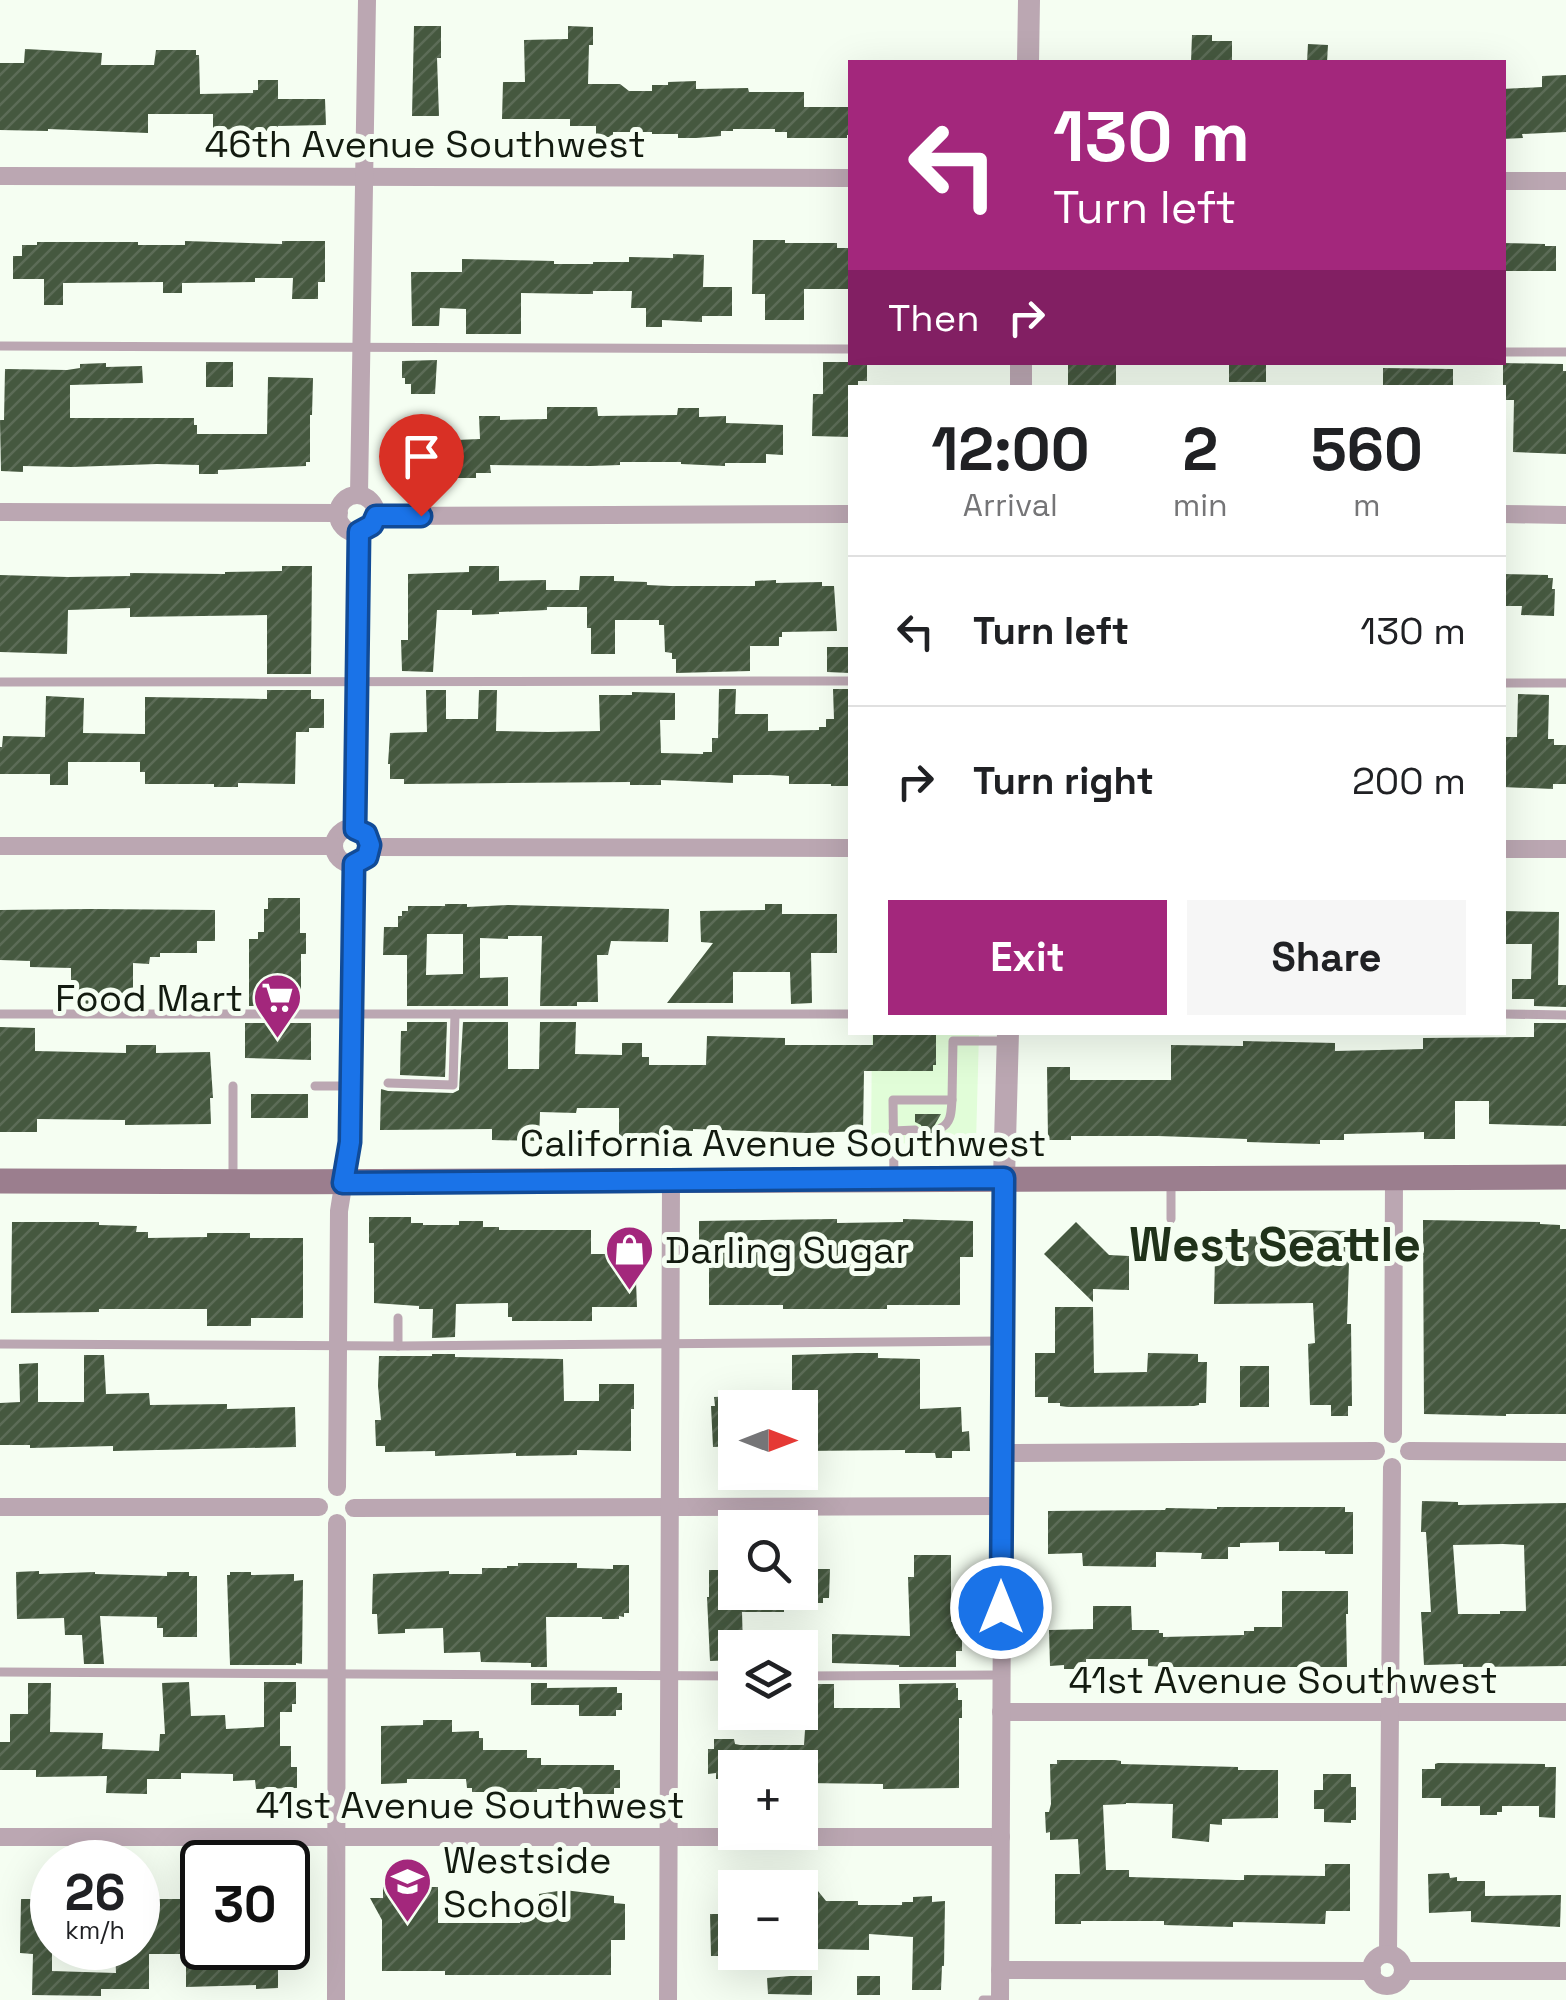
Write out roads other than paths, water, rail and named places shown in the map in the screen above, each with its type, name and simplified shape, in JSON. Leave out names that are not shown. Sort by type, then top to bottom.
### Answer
[{"type":"main road","name":"California Avenue Southwest","points":[[0,1181],[1566,1177]]},
{"type":"street","points":[[359,496],[367,0]]},
{"type":"street","points":[[1028,60],[1029,0]]},
{"type":"street","name":"46th Avenue Southwest","points":[[0,176],[848,178]]},
{"type":"street","points":[[1506,181],[1566,181]]},
{"type":"street","points":[[359,496],[372,502],[376,516],[372,525],[359,532],[344,527],[339,514],[345,500],[359,496]]},
{"type":"street","points":[[0,512],[339,514]]},
{"type":"street","points":[[376,516],[848,514]]},
{"type":"street","points":[[1506,514],[1566,515]]},
{"type":"street","points":[[355,829],[359,532]]},
{"type":"street","points":[[355,829],[366,834],[370,847],[367,857],[354,864],[345,863],[334,846],[340,833],[355,829]]},
{"type":"street","points":[[0,846],[334,846]]},
{"type":"street","points":[[370,847],[848,848]]},
{"type":"street","points":[[1506,849],[1566,849]]},
{"type":"street","points":[[337,1488],[338,1211],[350,1142],[354,864]]},
{"type":"street","points":[[1000,2000],[1002,1341],[1008,1037]]},
{"type":"street","points":[[1393,1434],[1394,1178]]},
{"type":"street","points":[[668,2000],[670,1181]]},
{"type":"street","points":[[1393,1434],[1404,1439],[1409,1452],[1402,1464],[1392,1467],[1381,1462],[1376,1451],[1381,1438],[1393,1434]]},
{"type":"street","points":[[1002,1453],[1376,1451]]},
{"type":"street","points":[[1409,1452],[1566,1452]]},
{"type":"street","points":[[1388,1954],[1392,1467]]},
{"type":"street","points":[[337,1488],[349,1493],[354,1508],[346,1520],[337,1523],[324,1518],[319,1507],[324,1493],[337,1488]]},
{"type":"street","points":[[354,1508],[1002,1506]]},
{"type":"street","points":[[0,1507],[319,1507]]},
{"type":"street","points":[[336,2000],[337,1523]]},
{"type":"street","name":"41st Avenue Southwest","points":[[1000,1712],[1566,1712]]},
{"type":"street","name":"41st Avenue Southwest","points":[[0,1837],[1001,1837]]},
{"type":"street","points":[[1388,1954],[1400,1961],[1403,1971],[1400,1981],[1388,1993],[1372,1970],[1377,1958],[1388,1954]]},
{"type":"street","points":[[1000,1970],[1372,1970]]},
{"type":"street","points":[[1403,1971],[1566,1971]]},
{"type":"lane","points":[[0,346],[848,349]]},
{"type":"lane","points":[[1506,352],[1566,352]]},
{"type":"lane","points":[[0,682],[848,681]]},
{"type":"lane","points":[[1506,682],[1566,683]]},
{"type":"lane","points":[[0,1014],[848,1014]]},
{"type":"lane","points":[[388,1083],[453,1085],[454,1014]]},
{"type":"lane","points":[[1506,1014],[1566,1014]]},
{"type":"lane","points":[[941,1128],[951,1117],[953,1041],[1008,1037]]},
{"type":"lane","points":[[234,1086],[234,1182]]},
{"type":"lane","points":[[316,1086],[351,1086]]},
{"type":"lane","points":[[894,1179],[892,1100],[952,1100]]},
{"type":"lane","points":[[893,1131],[915,1130]]},
{"type":"lane","points":[[1171,1178],[1171,1219]]},
{"type":"lane","points":[[398,1318],[398,1346]]},
{"type":"lane","points":[[0,1344],[398,1346],[1002,1341]]},
{"type":"lane","points":[[0,1672],[718,1676]]},
{"type":"lane","points":[[818,1676],[1000,1675]]},
{"type":"lane","points":[[983,2000],[1000,2000]]},
{"type":"place","name":"Food Mart","points":[[278,1040]]},
{"type":"place","name":"Darling Sugar","points":[[630,1292]]},
{"type":"place","name":"Westside School","points":[[408,1924]]},
{"type":"district","name":"West Seattle","points":[[1275,1244]]}]
